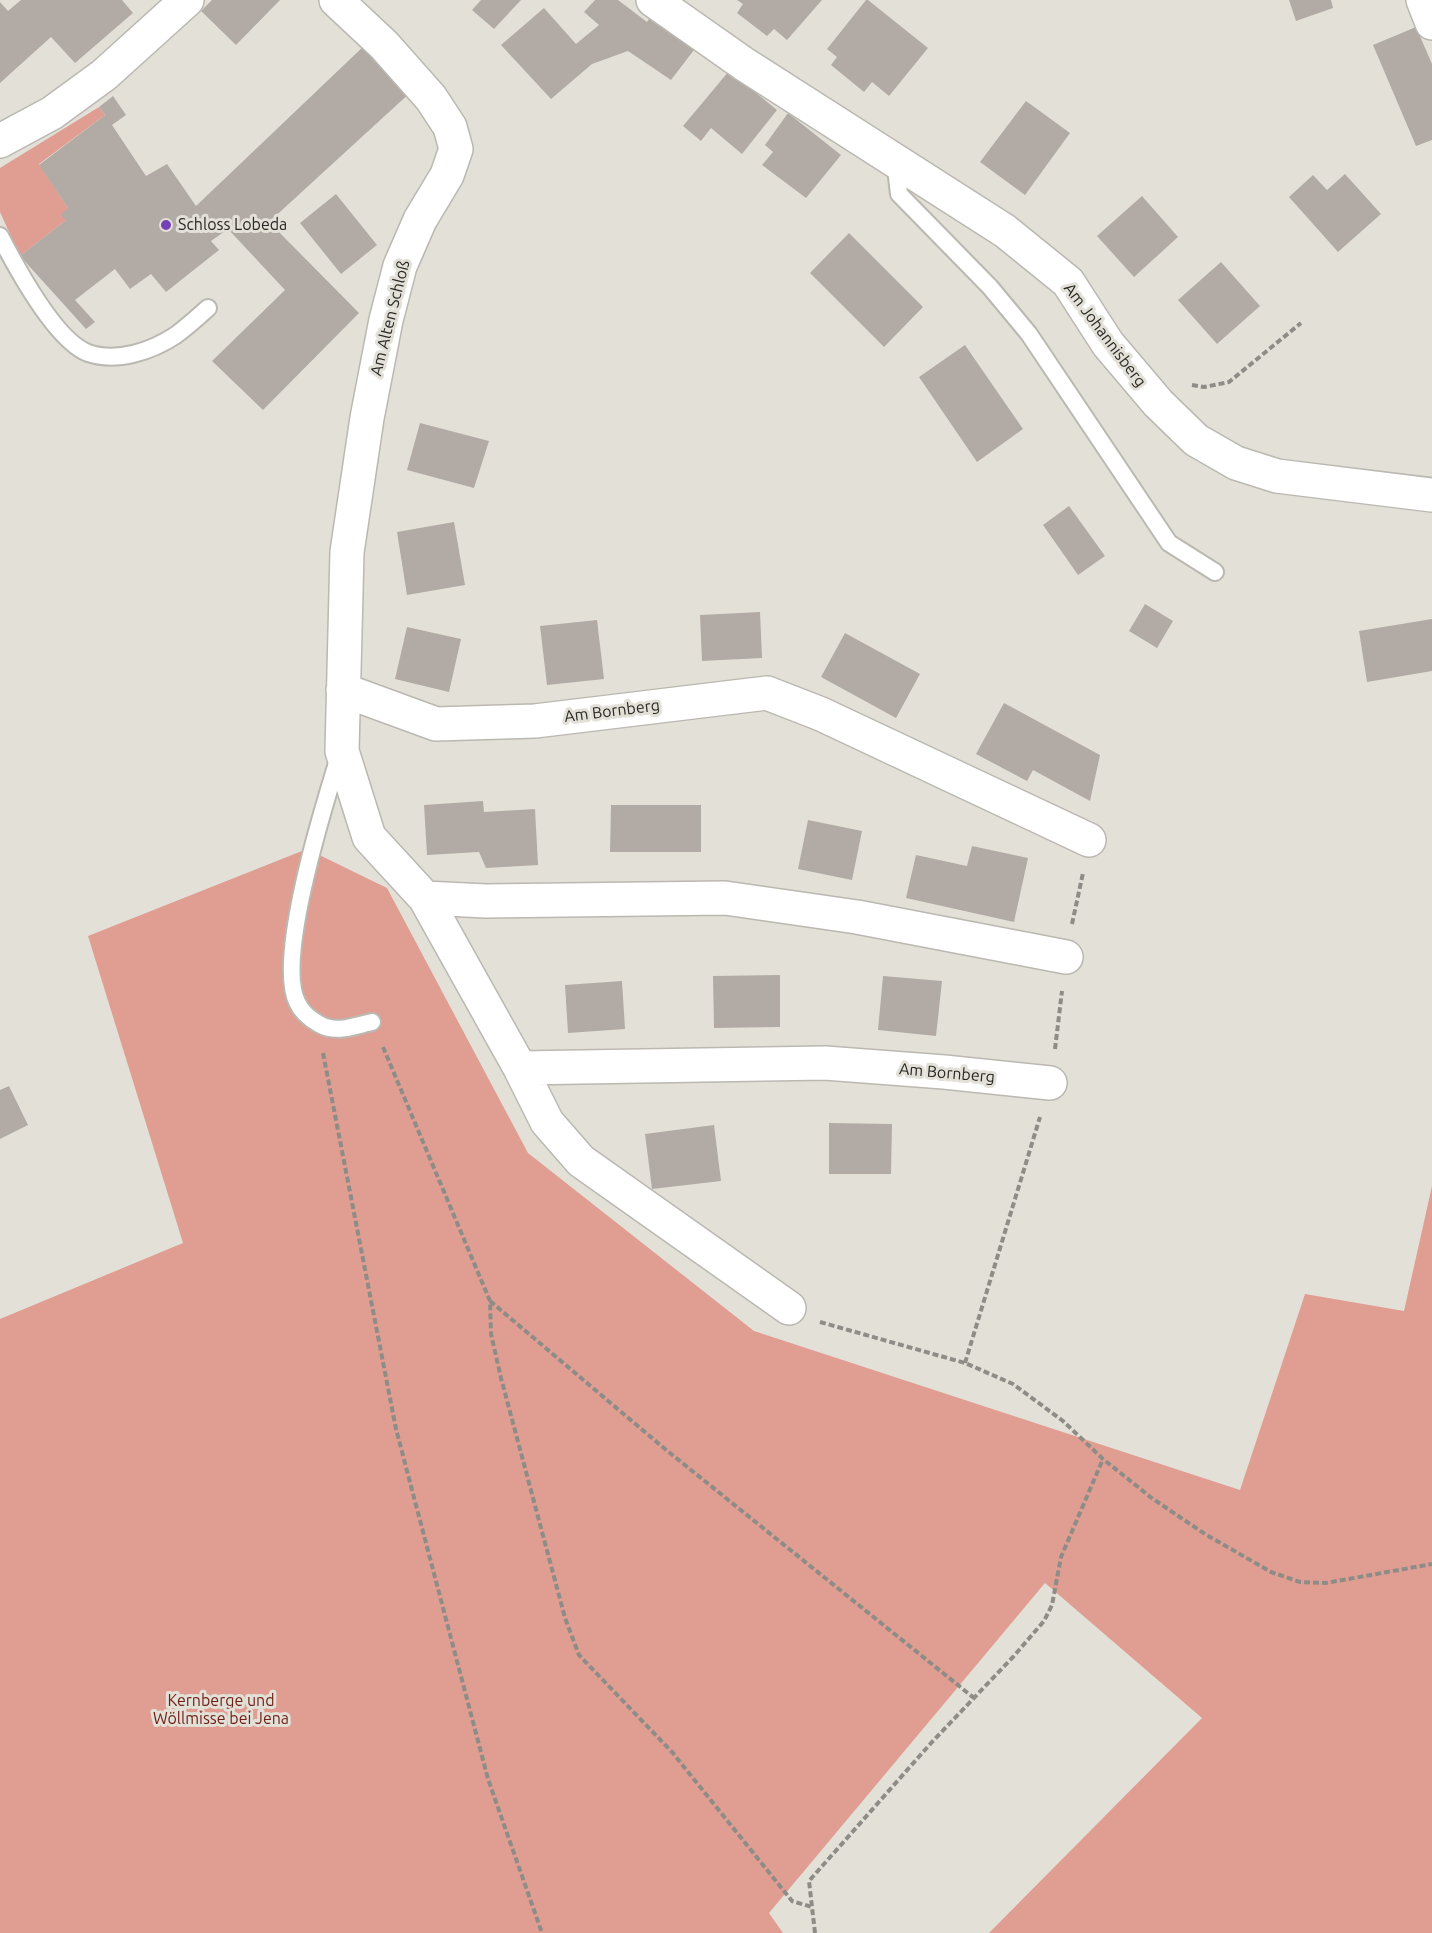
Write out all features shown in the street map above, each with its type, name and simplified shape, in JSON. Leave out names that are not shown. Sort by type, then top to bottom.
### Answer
[{"type":"street","name":"Am Alten Schloß","points":[[336,0],[384,45],[431,98],[450,128],[456,149],[447,175],[420,220],[400,266],[386,320],[367,418],[347,552],[344,690]]},
{"type":"street","name":"Am Johannisberg","points":[[653,0],[744,64],[1005,231],[1068,282],[1108,344],[1158,403],[1196,440],[1236,463],[1277,476],[1432,495]]},
{"type":"street","points":[[1424,0],[1432,23]]},
{"type":"street","points":[[0,141],[52,113],[105,75],[185,1]]},
{"type":"street","points":[[344,690],[342,751],[369,837],[425,898],[520,1068],[547,1122],[581,1161],[789,1308]]},
{"type":"street","name":"Am Bornberg","points":[[344,690],[436,724],[535,720],[767,693],[821,714],[1089,840]]},
{"type":"street","points":[[425,898],[486,901],[725,898],[857,917],[1066,957]]},
{"type":"street","name":"Am Bornberg","points":[[520,1068],[825,1062],[1050,1083]]},
{"type":"lane","points":[[895,159],[899,194],[990,287],[1029,334],[1169,543],[1215,572]]},
{"type":"lane","points":[[0,236],[15,265],[46,312],[65,336],[87,352],[115,357],[148,350],[176,335],[208,308]]},
{"type":"lane","points":[[342,751],[327,796],[295,923],[292,974],[296,1001],[308,1017],[320,1025],[339,1030],[372,1022]]},
{"type":"path","points":[[1184,383],[1204,387],[1229,382],[1301,323]]},
{"type":"path","points":[[372,1022],[490,1301],[491,1334],[501,1378],[566,1618],[579,1655],[672,1752],[792,1901],[812,1907]]},
{"type":"path","points":[[320,1025],[321,1041],[396,1429],[488,1779],[542,1933]]},
{"type":"path","points":[[490,1301],[665,1449],[974,1698]]},
{"type":"path","points":[[789,1308],[819,1322],[965,1364],[1013,1384],[1063,1421],[1102,1458],[1153,1499],[1205,1534],[1271,1572],[1300,1582],[1326,1583],[1432,1564]]},
{"type":"path","points":[[815,1933],[809,1881],[932,1742],[1044,1621],[1052,1605],[1061,1557],[1102,1458]]},
{"type":"green space","points":[[99,107],[105,115],[39,164],[68,208],[66,220],[20,256],[0,212],[0,168]]},
{"type":"green space","name":"Kernberge und Wöllmisse bei Jena","points":[[307,849],[387,888],[528,1153],[754,1331],[1240,1490],[1305,1294],[1404,1311],[1432,1186],[1432,1933],[989,1933],[1202,1718],[1045,1583],[769,1913],[783,1933],[0,1933],[0,1319],[183,1243],[88,936]]},
{"type":"building","points":[[21,0],[122,0],[133,13],[75,63],[51,37],[0,83],[0,2],[8,11]]},
{"type":"building","points":[[212,0],[280,0],[236,45],[201,11]]},
{"type":"building","points":[[481,0],[521,0],[494,29],[472,10]]},
{"type":"building","points":[[595,0],[618,0],[647,22],[649,19],[694,50],[671,80],[628,51],[592,64],[551,99],[501,45],[544,8],[576,44],[599,25],[584,12]]},
{"type":"building","points":[[737,0],[822,0],[787,40],[774,29],[767,36],[737,13],[743,4]]},
{"type":"building","points":[[866,0],[928,48],[889,96],[872,82],[864,92],[831,65],[837,57],[827,49]]},
{"type":"building","points":[[1289,0],[1331,0],[1333,8],[1296,21]]},
{"type":"building","points":[[1416,27],[1432,64],[1432,140],[1416,146],[1373,45]]},
{"type":"building","name":"Schloss Lobeda","points":[[366,44],[412,91],[269,222],[359,313],[263,410],[212,361],[285,290],[228,229],[211,241],[219,250],[166,292],[151,274],[130,289],[115,269],[75,300],[95,322],[86,329],[20,256],[66,220],[61,215],[68,208],[39,165],[105,115],[99,107],[113,96],[126,115],[112,125],[146,176],[167,164],[196,206]]},
{"type":"building","points":[[729,71],[777,110],[742,154],[711,128],[701,141],[683,126]]},
{"type":"building","points":[[1026,101],[1070,133],[1025,195],[980,162]]},
{"type":"building","points":[[788,113],[841,155],[806,198],[762,165],[773,152],[765,145]]},
{"type":"building","points":[[1345,174],[1381,214],[1338,252],[1289,197],[1313,175],[1327,190]]},
{"type":"building","points":[[336,194],[377,245],[341,274],[300,223]]},
{"type":"building","points":[[1142,196],[1178,237],[1134,277],[1097,236]]},
{"type":"building","points":[[849,233],[923,307],[884,347],[810,273]]},
{"type":"building","points":[[1221,262],[1260,306],[1217,344],[1178,300]]},
{"type":"building","points":[[965,345],[1023,429],[977,462],[919,377]]},
{"type":"building","points":[[420,423],[489,441],[474,488],[407,470]]},
{"type":"building","points":[[1069,506],[1105,556],[1078,575],[1043,525]]},
{"type":"building","points":[[454,522],[465,585],[407,595],[397,532]]},
{"type":"building","points":[[1145,604],[1173,621],[1157,648],[1129,631]]},
{"type":"building","points":[[760,612],[762,658],[702,661],[700,615]]},
{"type":"building","points":[[1432,619],[1432,671],[1367,682],[1359,631]]},
{"type":"building","points":[[597,620],[604,679],[547,685],[540,626]]},
{"type":"building","points":[[407,627],[461,639],[449,692],[395,679]]},
{"type":"building","points":[[845,633],[920,674],[896,718],[821,677]]},
{"type":"building","points":[[1004,703],[1100,755],[1090,801],[1033,770],[1027,781],[976,754]]},
{"type":"building","points":[[483,801],[484,812],[535,809],[538,865],[486,868],[479,852],[427,855],[424,805]]},
{"type":"building","points":[[611,805],[701,805],[701,852],[610,852]]},
{"type":"building","points":[[808,820],[862,831],[852,880],[798,869]]},
{"type":"building","points":[[972,846],[1028,858],[1014,922],[906,898],[916,855],[967,866]]},
{"type":"building","points":[[780,975],[780,1027],[714,1028],[713,976]]},
{"type":"building","points":[[883,976],[942,981],[936,1036],[878,1030]]},
{"type":"building","points":[[622,981],[625,1029],[568,1033],[565,985]]},
{"type":"building","points":[[9,1086],[28,1125],[0,1139],[0,1090]]},
{"type":"building","points":[[829,1123],[892,1124],[891,1174],[829,1174]]},
{"type":"building","points":[[714,1125],[721,1181],[652,1189],[645,1134]]},
{"type":"place","name":"Schloss Lobeda","points":[[166,225]]}]
